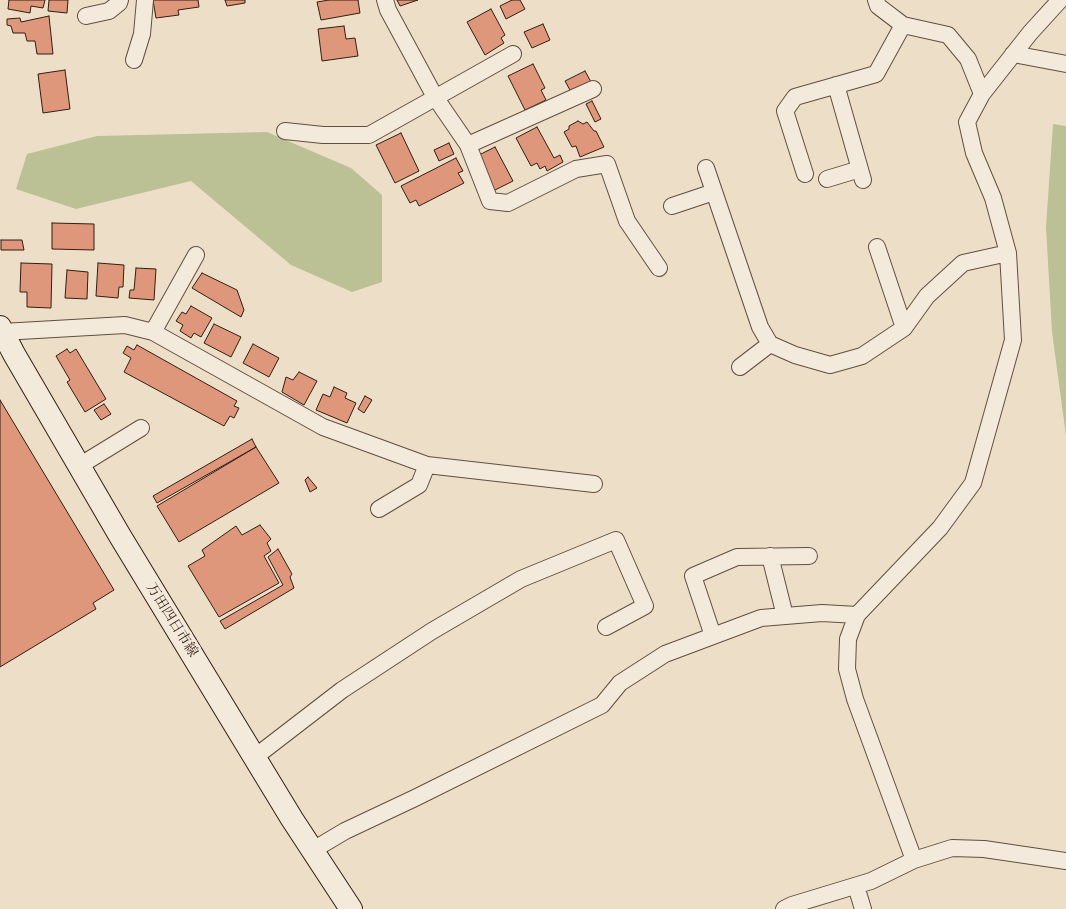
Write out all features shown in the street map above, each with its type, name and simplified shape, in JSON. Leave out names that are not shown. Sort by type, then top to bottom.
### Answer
[{"type":"main road","name":"万田四日市線","points":[[1,329],[79,466],[255,757],[351,909]]},
{"type":"street","points":[[86,16],[110,11],[120,0]]},
{"type":"street","points":[[134,60],[142,34],[145,0]]},
{"type":"street","points":[[385,0],[388,10],[436,97],[468,145],[490,201],[508,203],[576,169],[607,164],[627,221],[659,268]]},
{"type":"street","points":[[876,0],[878,6],[903,25],[948,35],[968,59],[982,94]]},
{"type":"street","points":[[914,860],[855,699],[847,668],[848,639],[857,615],[940,528],[973,482],[1013,340],[1008,253],[993,198],[974,153],[967,122],[982,94],[1013,54],[1060,0]]},
{"type":"street","points":[[805,174],[784,111],[795,97],[876,74],[903,25]]},
{"type":"street","points":[[285,131],[323,135],[369,135],[512,54]]},
{"type":"street","points":[[1013,54],[1066,64]]},
{"type":"street","points":[[827,179],[861,175],[836,86]]},
{"type":"street","points":[[468,145],[593,89]]},
{"type":"street","points":[[706,168],[760,328],[770,344],[795,355],[830,365],[862,356],[904,328],[927,296],[963,263],[1008,253]]},
{"type":"street","points":[[672,206],[714,192]]},
{"type":"street","points":[[877,247],[904,328]]},
{"type":"street","points":[[153,332],[196,255]]},
{"type":"street","points":[[1,329],[125,325],[153,332],[323,426],[427,465],[594,484]]},
{"type":"street","points":[[740,367],[770,344]]},
{"type":"street","points":[[79,466],[141,428]]},
{"type":"street","points":[[379,509],[419,484],[427,465]]},
{"type":"street","points":[[255,757],[342,690],[432,632],[521,579],[616,540],[645,606],[606,627]]},
{"type":"street","points":[[770,556],[785,616]]},
{"type":"street","points":[[713,636],[693,576],[737,557],[809,556]]},
{"type":"street","points":[[313,850],[345,831],[602,705],[620,684],[665,654],[761,618],[822,613],[857,615]]},
{"type":"street","points":[[784,909],[871,881],[914,860],[952,848],[984,849],[1066,861]]},
{"type":"street","points":[[856,886],[863,909]]},
{"type":"green space","points":[[1053,124],[1066,126],[1066,436],[1052,332],[1046,227]]},
{"type":"green space","points":[[267,132],[351,168],[382,195],[382,282],[352,292],[291,265],[191,181],[76,209],[16,189],[27,154],[97,136]]},
{"type":"building","points":[[9,0],[45,0],[43,8],[31,6],[30,13],[8,9]]},
{"type":"building","points":[[49,0],[68,0],[67,13],[48,11]]},
{"type":"building","points":[[153,0],[198,0],[199,7],[178,10],[179,15],[156,18]]},
{"type":"building","points":[[225,0],[245,0],[245,3],[227,6]]},
{"type":"building","points":[[358,0],[360,13],[321,20],[317,2]]},
{"type":"building","points":[[397,0],[418,0],[400,6]]},
{"type":"building","points":[[512,0],[520,0],[525,9],[506,19],[500,6]]},
{"type":"building","points":[[491,9],[505,35],[501,38],[504,43],[485,55],[467,22]]},
{"type":"building","points":[[49,16],[53,54],[37,54],[35,41],[27,41],[25,33],[13,33],[11,26],[7,25],[7,19],[20,18],[21,22]]},
{"type":"building","points":[[543,24],[550,40],[532,48],[524,32]]},
{"type":"building","points":[[344,26],[346,39],[355,38],[358,56],[322,61],[318,29]]},
{"type":"building","points":[[533,64],[545,88],[541,90],[546,100],[525,110],[508,76]]},
{"type":"building","points":[[65,70],[70,109],[43,113],[38,74]]},
{"type":"building","points":[[585,71],[591,82],[571,92],[565,81]]},
{"type":"building","points":[[592,101],[601,119],[595,122],[586,104]]},
{"type":"building","points":[[578,121],[583,124],[587,122],[596,131],[604,147],[580,157],[576,146],[572,147],[564,132],[569,129],[569,126]]},
{"type":"building","points":[[537,127],[554,158],[560,155],[563,162],[547,171],[545,166],[540,169],[537,163],[531,166],[516,138]]},
{"type":"building","points":[[401,133],[419,171],[395,183],[376,145]]},
{"type":"building","points":[[449,143],[454,154],[439,161],[434,150]]},
{"type":"building","points":[[495,147],[513,181],[493,191],[479,155]]},
{"type":"building","points":[[456,158],[463,171],[458,173],[464,183],[419,206],[416,200],[410,203],[401,186]]},
{"type":"building","points":[[52,223],[94,224],[94,250],[52,249]]},
{"type":"building","points":[[1,240],[22,240],[24,250],[1,250]]},
{"type":"building","points":[[21,263],[52,264],[51,308],[27,307],[27,292],[20,292]]},
{"type":"building","points":[[98,263],[124,265],[123,287],[119,287],[118,298],[96,296]]},
{"type":"building","points":[[136,268],[156,269],[154,300],[129,298],[130,290],[134,290]]},
{"type":"building","points":[[67,270],[88,272],[87,299],[65,298]]},
{"type":"building","points":[[202,273],[237,290],[244,310],[241,317],[192,288]]},
{"type":"building","points":[[191,306],[212,318],[201,337],[194,333],[191,338],[180,331],[183,325],[176,321],[182,312],[186,314]]},
{"type":"building","points":[[214,324],[241,337],[231,357],[204,343]]},
{"type":"building","points":[[253,344],[279,358],[269,377],[243,363]]},
{"type":"building","points":[[137,345],[237,401],[234,406],[239,408],[234,418],[230,416],[224,426],[124,372],[131,358],[123,353],[127,346],[134,350]]},
{"type":"building","points":[[67,349],[70,353],[76,349],[106,399],[85,412],[67,382],[70,380],[56,356]]},
{"type":"building","points":[[299,372],[317,381],[304,405],[282,392],[286,377],[293,380]]},
{"type":"building","points":[[334,387],[347,393],[345,398],[356,403],[347,423],[316,410],[323,394],[330,397]]},
{"type":"building","points":[[365,396],[372,400],[364,413],[358,409]]},
{"type":"building","points":[[0,400],[114,590],[93,603],[96,609],[0,667]]},
{"type":"building","points":[[104,404],[111,414],[101,420],[94,410]]},
{"type":"building","points":[[252,439],[256,447],[157,503],[153,496]]},
{"type":"building","points":[[256,447],[279,483],[179,542],[157,506]]},
{"type":"building","points":[[308,477],[317,488],[310,492],[305,480]]},
{"type":"building","points":[[260,525],[271,539],[267,543],[271,551],[264,556],[279,583],[219,617],[188,566],[205,556],[202,550],[236,526],[242,535]]},
{"type":"building","points":[[278,549],[292,574],[290,577],[294,588],[225,629],[220,621],[283,585],[268,557]]}]
